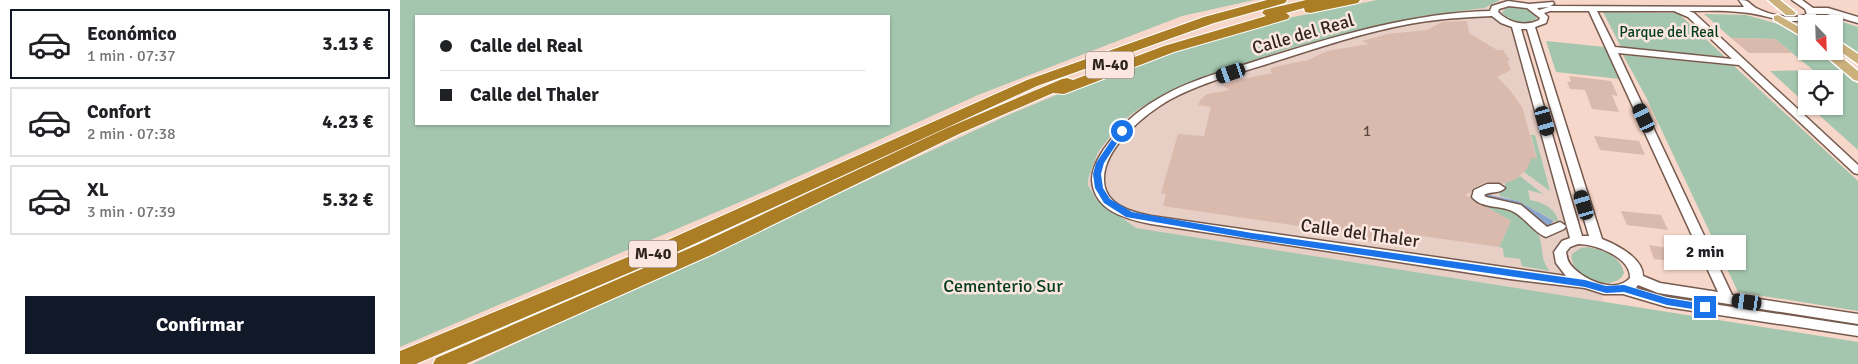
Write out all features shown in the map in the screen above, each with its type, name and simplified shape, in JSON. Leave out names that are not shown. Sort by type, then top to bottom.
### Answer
[{"type":"highway","name":"M-40","points":[[905,146],[947,113],[972,102],[1082,56],[1182,21],[1254,0]]},
{"type":"highway","points":[[1140,36],[1263,0]]},
{"type":"highway","name":"M-40","points":[[444,364],[704,250],[1032,83],[1209,20],[1281,0]]},
{"type":"highway","name":"M-40","points":[[905,146],[953,131],[1121,60],[1218,28],[1322,0]]},
{"type":"highway","points":[[1302,11],[1354,0]]},
{"type":"highway","points":[[1302,11],[1363,0]]},
{"type":"highway","name":"M-40","points":[[400,362],[905,146],[1137,61],[1247,25],[1302,11]]},
{"type":"main road","points":[[1767,0],[1784,14],[1798,17]]},
{"type":"main road","points":[[1773,0],[1784,14]]},
{"type":"main road","points":[[1843,48],[1858,60]]},
{"type":"main road","points":[[1843,54],[1858,65]]},
{"type":"main road","points":[[1837,60],[1858,77]]},
{"type":"main road","points":[[1843,60],[1858,72]]},
{"type":"street","points":[[1796,0],[1805,15]]},
{"type":"street","points":[[1743,1],[1757,11]]},
{"type":"street","name":"Calle del Real","points":[[1129,215],[1107,201],[1099,188],[1097,174],[1100,163],[1122,131],[1143,113],[1168,97],[1246,67],[1374,30],[1442,16],[1494,13],[1495,8],[1499,5],[1743,1]]},
{"type":"street","name":"Calle del Real","points":[[1529,6],[1540,12]]},
{"type":"street","points":[[1592,8],[1728,299]]},
{"type":"street","points":[[1494,13],[1498,17],[1516,25],[1530,26],[1544,21],[1544,16],[1540,12],[1549,9],[1676,8],[1757,11],[1798,17]]},
{"type":"street","points":[[1676,8],[1691,15],[1858,171]]},
{"type":"street","points":[[1694,9],[1693,12],[1696,15],[1858,163]]},
{"type":"street","points":[[1818,15],[1828,11],[1841,15]]},
{"type":"street","points":[[1843,16],[1858,20]]},
{"type":"street","points":[[1516,25],[1577,240]]},
{"type":"street","points":[[1530,26],[1597,242]]},
{"type":"street","points":[[1613,50],[1740,62]]},
{"type":"street","points":[[1499,188],[1487,188],[1478,193],[1478,197],[1524,212],[1546,233],[1560,226]]},
{"type":"street","name":"Calle del Thaler","points":[[1129,215],[1252,236],[1585,283]]},
{"type":"street","points":[[1624,289],[1632,285],[1636,279],[1636,272],[1628,259],[1615,249],[1597,242],[1577,240],[1566,244],[1560,252],[1562,263],[1571,274],[1585,283],[1606,290],[1624,289],[1667,302],[1858,331]]},
{"type":"street","points":[[1636,279],[1658,288],[1858,319]]},
{"type":"shaded area","points":[[1512,0],[1604,302],[1136,228],[1096,199],[1088,185],[1088,179],[1098,152],[1124,120],[1166,93],[1287,49],[1422,16],[1477,10],[1496,1]]},
{"type":"green space","points":[[400,0],[1254,0],[1182,16],[978,95],[768,190],[400,347]]},
{"type":"green space","name":"Cementerio Sur","points":[[1377,0],[1500,0],[1484,8],[1422,16],[1287,49],[1166,93],[1124,120],[1098,152],[1088,179],[1088,185],[1096,199],[1136,228],[1858,342],[1858,364],[472,364],[1008,115],[1097,78],[1249,26]]},
{"type":"green space","points":[[1507,7],[1529,10],[1537,18],[1524,23],[1514,21],[1502,13]]},
{"type":"green space","name":"Parque del Real","points":[[1603,12],[1678,13],[1725,57],[1621,47]]},
{"type":"green space","points":[[1704,14],[1746,15],[1785,26],[1798,37],[1798,58],[1775,39],[1731,38]]},
{"type":"green space","points":[[1843,22],[1858,27],[1858,57],[1843,45]]},
{"type":"green space","points":[[1546,41],[1605,47],[1620,79],[1556,72]]},
{"type":"green space","points":[[1623,55],[1734,66],[1858,181],[1858,311],[1738,292],[1646,97]]},
{"type":"green space","points":[[1801,60],[1828,60],[1841,70],[1813,70]]},
{"type":"green space","points":[[1798,70],[1798,97],[1770,71]]},
{"type":"green space","points":[[1843,72],[1858,84],[1858,150],[1819,115],[1843,115]]},
{"type":"green space","points":[[1531,135],[1535,135],[1550,191],[1524,172],[1531,158],[1537,158]]},
{"type":"green space","points":[[1520,176],[1543,194],[1528,190],[1530,200],[1549,207],[1559,223],[1518,201],[1500,196],[1499,193],[1505,190],[1505,183]]},
{"type":"green space","points":[[1481,204],[1508,208],[1531,223],[1537,230],[1544,260],[1550,271],[1522,266],[1520,259],[1504,257],[1503,248],[1499,247],[1511,221]]},
{"type":"green space","points":[[1588,247],[1605,252],[1619,262],[1624,273],[1619,279],[1612,282],[1593,280],[1577,269],[1573,262],[1572,254],[1581,248]]},
{"type":"water","points":[[1485,194],[1518,201],[1554,221],[1547,227],[1517,205],[1486,198]]},
{"type":"building","points":[[1467,21],[1469,33],[1497,50],[1503,50],[1510,60],[1507,61],[1511,70],[1497,77],[1510,90],[1522,107],[1537,159],[1532,158],[1526,170],[1514,180],[1502,184],[1486,182],[1473,188],[1471,192],[1465,195],[1511,221],[1499,247],[1401,233],[1402,246],[1353,239],[1353,234],[1163,206],[1166,194],[1161,193],[1178,134],[1204,136],[1211,107],[1198,105],[1207,94],[1230,90],[1223,86],[1238,80],[1272,73],[1270,69],[1274,67],[1308,60],[1327,51],[1369,44],[1362,41],[1387,34],[1427,30],[1442,22]]},
{"type":"building","points":[[1731,38],[1775,39],[1792,53],[1749,53]]},
{"type":"building","points":[[1569,76],[1611,81],[1618,96],[1612,95],[1619,112],[1592,109],[1585,90],[1570,89],[1567,82],[1571,82]]},
{"type":"building","points":[[1594,136],[1639,141],[1645,155],[1600,150]]},
{"type":"building","points":[[1621,211],[1661,215],[1668,230],[1627,225]]},
{"type":"building","points":[[1649,245],[1687,251],[1695,269],[1672,266],[1671,261],[1654,259]]},
{"type":"tunnel","points":[[1783,12],[1798,24]]},
{"type":"route","points":[[1122,131],[1100,163],[1097,174],[1099,188],[1110,205],[1129,215],[1252,236],[1585,283],[1606,290],[1624,289],[1667,302],[1705,307]]}]
